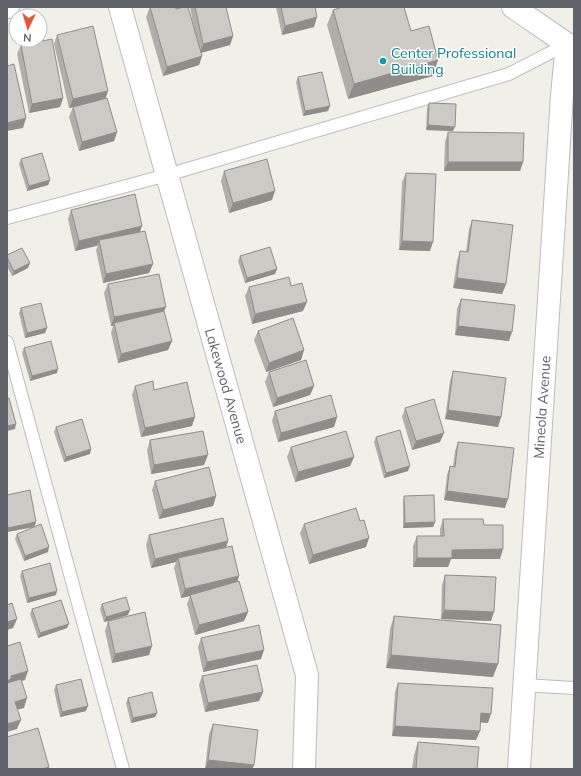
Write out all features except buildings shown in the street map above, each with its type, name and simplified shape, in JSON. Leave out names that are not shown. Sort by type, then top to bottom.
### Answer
[{"type":"street","name":"Lakewood Avenue","points":[[120,7],[306,674],[304,769]]},
{"type":"street","points":[[513,7],[570,46]]},
{"type":"street","name":"Mineola Avenue","points":[[519,769],[568,97],[570,46]]},
{"type":"lane","points":[[7,218],[167,175],[509,74],[570,46]]},
{"type":"lane","points":[[7,342],[123,769]]},
{"type":"lane","points":[[524,685],[574,688]]},
{"type":"place","name":"Center Professional Building","points":[[383,61]]}]
